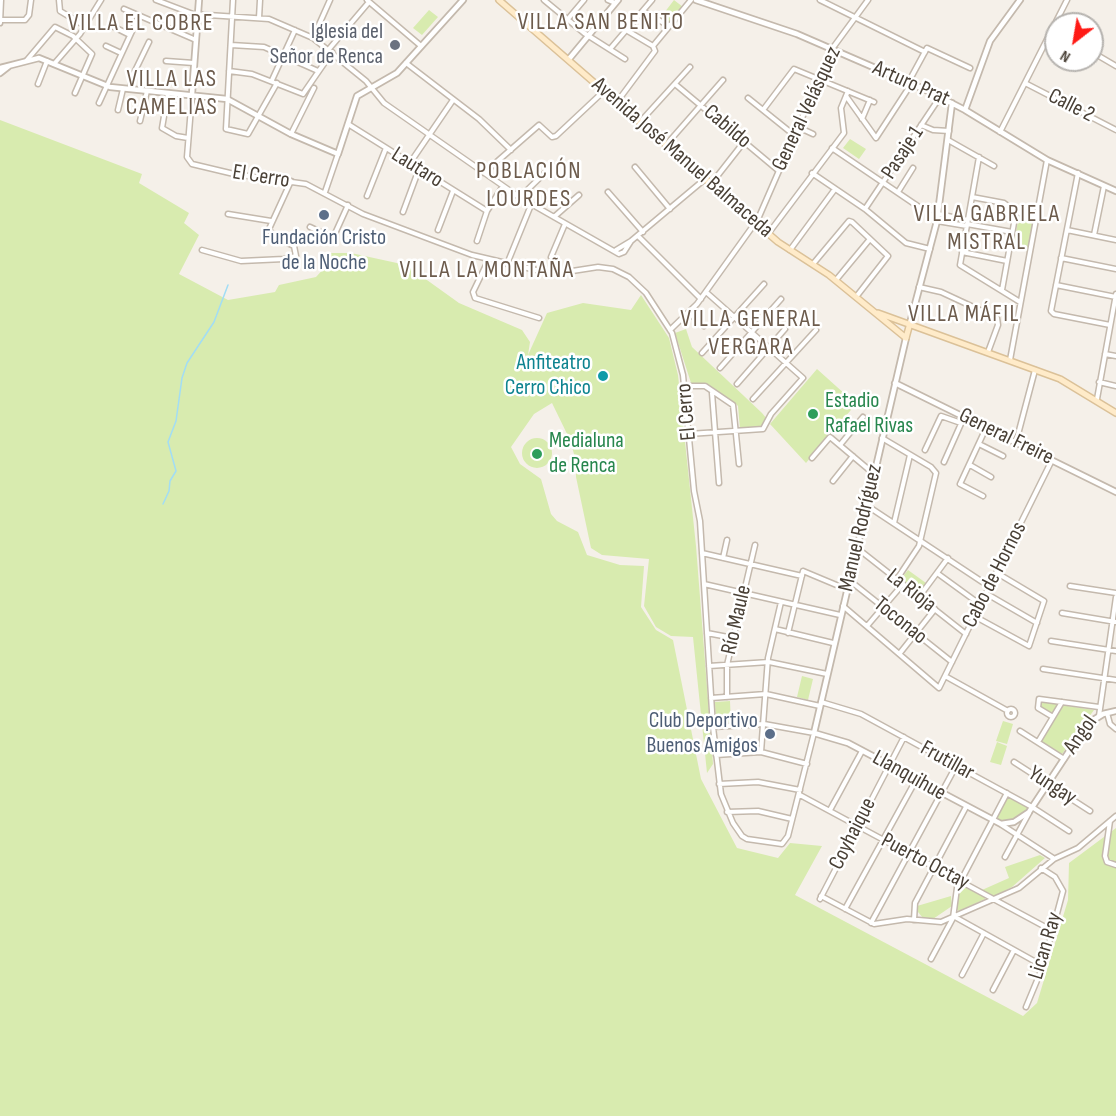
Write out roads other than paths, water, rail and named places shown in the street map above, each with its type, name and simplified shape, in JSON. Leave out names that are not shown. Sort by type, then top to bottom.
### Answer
[{"type":"main road","name":"Avenida José Manuel Balmaceda","points":[[499,0],[768,234],[836,280],[906,338]]},
{"type":"main road","name":"Avenida José Manuel Balmaceda","points":[[871,309],[1035,369],[1070,384],[1116,413]]},
{"type":"main road","name":"Manuel Rodríguez","points":[[906,338],[909,323]]},
{"type":"street","points":[[2,0],[0,21],[26,20],[31,0]]},
{"type":"street","points":[[59,0],[60,11],[85,26]]},
{"type":"street","points":[[54,64],[76,39],[101,0]]},
{"type":"street","points":[[156,0],[198,14],[260,18],[313,38],[371,87],[384,103],[502,186],[554,218],[623,253],[632,241],[705,179]]},
{"type":"street","points":[[168,92],[162,128],[176,136],[188,138],[199,0]]},
{"type":"street","points":[[233,0],[226,129],[248,134],[275,82],[295,30]]},
{"type":"street","points":[[260,0],[260,18]]},
{"type":"street","points":[[313,38],[330,0]]},
{"type":"street","points":[[325,192],[357,96],[394,75],[463,0]]},
{"type":"street","points":[[544,0],[550,2],[567,20],[588,36],[625,59]]},
{"type":"street","points":[[567,20],[584,0]]},
{"type":"street","points":[[569,59],[616,2],[608,0]]},
{"type":"street","points":[[610,49],[652,0]]},
{"type":"street","points":[[653,46],[691,0]]},
{"type":"street","name":"Arturo Prat","points":[[696,0],[832,49],[940,97],[1047,160],[1116,191]]},
{"type":"street","points":[[820,0],[854,19],[925,52]]},
{"type":"street","name":"General Velásquez","points":[[670,330],[701,299],[755,223],[832,49],[868,0]]},
{"type":"street","points":[[965,110],[990,41],[1020,0]]},
{"type":"street","points":[[229,71],[252,74],[303,94],[368,1],[421,46]]},
{"type":"street","points":[[124,9],[196,40]]},
{"type":"street","points":[[642,12],[669,26]]},
{"type":"street","points":[[99,103],[139,16]]},
{"type":"street","points":[[27,60],[56,27],[76,39],[92,53],[75,93]]},
{"type":"street","points":[[114,27],[130,34]]},
{"type":"street","points":[[617,102],[655,51],[653,46],[626,30]]},
{"type":"street","points":[[129,89],[132,77],[149,42]]},
{"type":"street","points":[[231,45],[260,46],[318,71]]},
{"type":"street","points":[[106,46],[121,53]]},
{"type":"street","points":[[846,96],[876,138],[908,89],[908,83],[927,48],[970,69]]},
{"type":"street","points":[[1000,132],[1044,48]]},
{"type":"street","points":[[0,68],[39,58],[105,86],[227,99],[291,134],[338,154]]},
{"type":"street","points":[[166,61],[194,63]]},
{"type":"street","points":[[38,84],[48,62]]},
{"type":"street","points":[[406,63],[478,119],[511,150]]},
{"type":"street","points":[[0,73],[11,65]]},
{"type":"street","points":[[640,122],[690,67]]},
{"type":"street","points":[[763,110],[794,69],[872,101],[862,120]]},
{"type":"street","points":[[666,145],[723,80]]},
{"type":"street","name":"Calle 2","points":[[1025,83],[1116,130]]},
{"type":"street","name":"Cabildo","points":[[675,84],[779,171]]},
{"type":"street","points":[[291,134],[314,88]]},
{"type":"street","points":[[118,110],[123,89]]},
{"type":"street","points":[[484,173],[538,125],[552,137],[556,136],[604,90]]},
{"type":"street","points":[[140,121],[147,91]]},
{"type":"street","points":[[768,234],[844,133],[840,118],[848,91]]},
{"type":"street","name":"Pasaje 1","points":[[865,209],[940,97]]},
{"type":"street","points":[[748,98],[794,135]]},
{"type":"street","points":[[410,163],[453,100]]},
{"type":"street","name":"Manuel Rodríguez","points":[[909,323],[937,220],[952,103]]},
{"type":"street","name":"Lautaro","points":[[347,124],[486,211]]},
{"type":"street","points":[[921,125],[933,130],[949,131]]},
{"type":"street","points":[[798,127],[813,134]]},
{"type":"street","name":"El Cerro","points":[[188,138],[188,160],[192,164],[234,174],[291,181],[325,192],[348,206],[383,222],[489,260],[553,274],[598,267],[617,270],[641,288],[670,330],[685,386],[702,553],[713,727],[719,784],[732,823],[747,839],[782,844]]},
{"type":"street","points":[[948,140],[994,166]]},
{"type":"street","points":[[711,184],[744,142]]},
{"type":"street","points":[[367,196],[386,148]]},
{"type":"street","points":[[832,148],[919,207],[967,223]]},
{"type":"street","points":[[979,157],[961,266],[1020,302]]},
{"type":"street","points":[[1010,360],[1047,160]]},
{"type":"street","points":[[519,197],[552,166]]},
{"type":"street","points":[[635,166],[670,208]]},
{"type":"street","points":[[898,192],[914,168]]},
{"type":"street","points":[[403,212],[419,169]]},
{"type":"street","points":[[812,173],[865,209],[906,243],[930,249]]},
{"type":"street","points":[[1078,173],[1051,312],[1110,325]]},
{"type":"street","points":[[202,250],[241,261],[292,258],[297,254],[294,246],[271,234],[271,221],[291,181]]},
{"type":"street","points":[[1094,236],[1105,185]]},
{"type":"street","points":[[477,241],[486,211],[502,186]]},
{"type":"street","points":[[790,250],[835,189]]},
{"type":"street","points":[[438,230],[453,190]]},
{"type":"street","points":[[608,192],[643,232]]},
{"type":"street","points":[[554,218],[579,195]]},
{"type":"street","points":[[972,197],[1004,202],[1016,212],[1037,217]]},
{"type":"street","points":[[507,264],[531,205]]},
{"type":"street","points":[[310,227],[333,238],[348,206]]},
{"type":"street","points":[[1002,290],[1016,212]]},
{"type":"street","points":[[228,214],[271,221]]},
{"type":"street","points":[[937,220],[1012,232]]},
{"type":"street","points":[[813,264],[849,221],[888,256],[856,297]]},
{"type":"street","points":[[551,257],[565,224]]},
{"type":"street","points":[[1066,230],[1116,240]]},
{"type":"street","points":[[638,236],[701,299]]},
{"type":"street","points":[[836,280],[870,239]]},
{"type":"street","points":[[962,252],[1007,261]]},
{"type":"street","points":[[1061,258],[1116,269]]},
{"type":"street","points":[[489,260],[473,295],[539,318]]},
{"type":"street","points":[[702,353],[764,284]]},
{"type":"street","points":[[1056,285],[1116,296],[1096,399]]},
{"type":"street","points":[[919,287],[941,292],[997,318],[998,327],[988,352]]},
{"type":"street","points":[[689,434],[763,429],[771,414],[803,378],[706,292]]},
{"type":"street","points":[[720,368],[781,299]]},
{"type":"street","points":[[689,313],[704,326]]},
{"type":"street","points":[[737,384],[785,329]]},
{"type":"street","points":[[753,399],[816,330]]},
{"type":"street","name":"Manuel Rodríguez","points":[[782,844],[788,836],[807,764],[833,643],[906,338]]},
{"type":"street","points":[[1105,354],[1116,356]]},
{"type":"street","points":[[1016,442],[1035,369]]},
{"type":"street","points":[[1099,382],[1116,386]]},
{"type":"street","name":"General Freire","points":[[895,383],[1116,492]]},
{"type":"street","points":[[685,386],[703,385],[712,393],[734,405],[738,464]]},
{"type":"street","points":[[712,393],[719,483]]},
{"type":"street","points":[[925,450],[941,416],[961,423]]},
{"type":"street","points":[[840,445],[863,417]]},
{"type":"street","points":[[944,462],[964,417]]},
{"type":"street","points":[[983,496],[960,484],[986,428]]},
{"type":"street","points":[[812,458],[830,437],[874,474]]},
{"type":"street","points":[[882,438],[936,471],[921,540],[913,558],[897,579]]},
{"type":"street","points":[[980,444],[1003,456]]},
{"type":"street","points":[[894,523],[910,455]]},
{"type":"street","points":[[833,481],[853,456]]},
{"type":"street","name":"Cabo de Hornos","points":[[899,654],[939,688],[1052,460]]},
{"type":"street","points":[[970,465],[991,477]]},
{"type":"street","points":[[866,505],[990,587]]},
{"type":"street","points":[[723,558],[727,540]]},
{"type":"street","name":"Río Maule","points":[[727,697],[727,665],[755,545]]},
{"type":"street","name":"La Rioja","points":[[856,547],[966,634]]},
{"type":"street","points":[[702,553],[802,576]]},
{"type":"street","points":[[919,597],[948,558]]},
{"type":"street","points":[[788,633],[804,570],[846,589]]},
{"type":"street","points":[[937,573],[981,604]]},
{"type":"street","points":[[974,616],[1029,646],[1044,601],[997,573]]},
{"type":"street","name":"Toconao","points":[[849,579],[952,662]]},
{"type":"street","points":[[704,584],[840,615]]},
{"type":"street","points":[[867,626],[903,584]]},
{"type":"street","points":[[1070,586],[1116,593]]},
{"type":"street","points":[[987,594],[1037,623]]},
{"type":"street","name":"Angol","points":[[1005,856],[1031,809],[1084,728],[1099,716],[1116,597]]},
{"type":"street","points":[[761,752],[769,662],[781,602]]},
{"type":"street","points":[[842,605],[899,654],[934,609]]},
{"type":"street","points":[[1062,613],[1114,621]]},
{"type":"street","points":[[774,630],[833,643]]},
{"type":"street","points":[[707,633],[733,638]]},
{"type":"street","points":[[1051,641],[1116,651]]},
{"type":"street","points":[[709,666],[769,662],[826,674]]},
{"type":"street","points":[[1043,669],[1116,680]]},
{"type":"street","points":[[945,676],[1008,711]]},
{"type":"street","name":"Frutillar","points":[[711,698],[766,694],[856,711],[1007,793],[1069,831]]},
{"type":"street","points":[[1053,717],[1038,708],[1038,700],[1099,707]]},
{"type":"street","points":[[1038,742],[1062,702]]},
{"type":"street","points":[[1099,716],[1116,711]]},
{"type":"street","points":[[1107,712],[1110,724],[1116,729]]},
{"type":"street","points":[[713,727],[764,724],[814,733]]},
{"type":"street","points":[[1020,731],[1064,759]]},
{"type":"street","name":"Llanquihue","points":[[814,733],[839,739],[889,765],[1001,824],[1054,858]]},
{"type":"street","name":"Coyhaique","points":[[845,909],[821,898],[904,738]]},
{"type":"street","points":[[830,810],[862,751]]},
{"type":"street","points":[[716,755],[761,752],[807,764]]},
{"type":"street","name":"Yungay","points":[[1014,762],[1090,811]]},
{"type":"street","points":[[871,923],[956,766]]},
{"type":"street","points":[[916,780],[845,909],[871,923],[914,920],[935,923],[995,900],[1019,888],[1054,858],[1073,852],[1116,816]]},
{"type":"street","name":"Puerto Octay","points":[[719,784],[758,782],[800,792],[1051,930]]},
{"type":"street","points":[[931,959],[954,917],[955,893],[1007,793]]},
{"type":"street","points":[[914,920],[913,907],[966,807]]},
{"type":"street","points":[[1001,824],[1014,822],[1031,809]]},
{"type":"street","points":[[727,812],[758,811],[792,819]]},
{"type":"street","points":[[1110,821],[1105,856],[1107,862],[1116,865]]},
{"type":"street","name":"Lican Ray","points":[[1026,1007],[1043,966],[1062,891],[1061,884],[1041,868]]},
{"type":"street","points":[[954,917],[1043,966]]},
{"type":"street","points":[[962,975],[984,933]]},
{"type":"street","points":[[993,990],[1014,950]]},
{"type":"waterway","points":[[163,504],[169,491],[170,481],[176,471],[168,442],[176,421],[182,378],[187,363],[214,322],[228,285]]},
{"type":"place","name":"Iglesia del Señor de Renca","points":[[395,45]]},
{"type":"place","name":"Fundación Cristo de la Noche","points":[[324,215]]},
{"type":"place","name":"Anfiteatro Cerro Chico","points":[[603,376]]},
{"type":"place","name":"Estadio Rafael Rivas","points":[[813,414]]},
{"type":"place","name":"Medialuna de Renca","points":[[537,454]]},
{"type":"place","name":"Club Deportivo Buenos Amigos","points":[[770,734]]},
{"type":"district","name":"VILLA SAN BENITO","points":[[601,23]]},
{"type":"district","name":"VILLA EL COBRE","points":[[141,24]]},
{"type":"district","name":"VILLA LAS CAMELIAS","points":[[172,94]]},
{"type":"district","name":"POBLACIÓN LOURDES","points":[[529,186]]},
{"type":"district","name":"VILLA GABRIELA MISTRAL","points":[[987,229]]},
{"type":"district","name":"VILLA LA MONTAÑA","points":[[487,271]]},
{"type":"district","name":"VILLA MÁFIL","points":[[964,315]]},
{"type":"district","name":"VILLA GENERAL VERGARA","points":[[751,334]]}]
